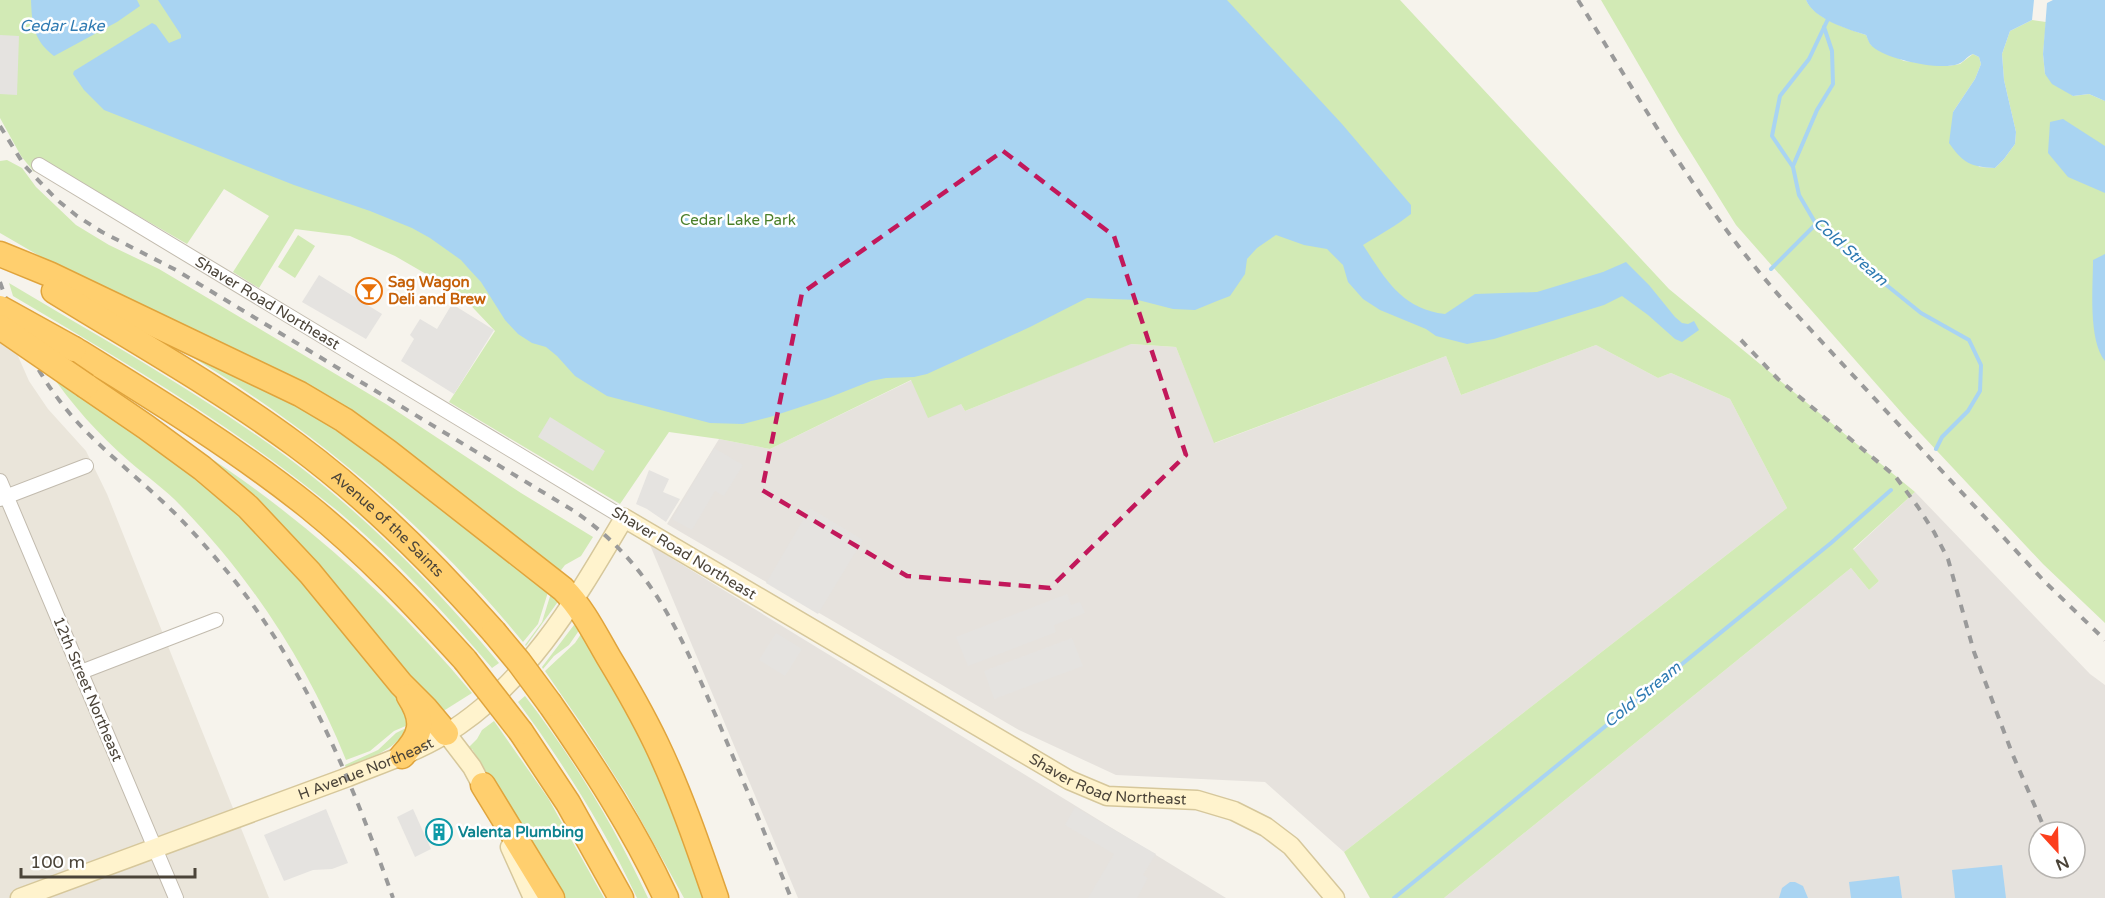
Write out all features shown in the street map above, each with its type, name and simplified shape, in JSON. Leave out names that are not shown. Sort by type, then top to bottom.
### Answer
[{"type":"highway","points":[[0,254],[52,283],[300,394],[344,420],[388,452],[574,600],[635,701],[657,745],[688,820],[716,898]]},
{"type":"highway","name":"Avenue of the Saints","points":[[0,259],[52,283],[245,409],[338,478],[405,538],[448,580],[494,632],[550,704],[621,812],[648,859],[666,898]]},
{"type":"highway","points":[[0,308],[74,350],[225,444],[310,508],[385,575],[465,660],[521,732],[568,802],[621,898]]},
{"type":"highway","points":[[0,327],[146,427],[202,468],[248,507],[310,573],[401,684],[446,734]]},
{"type":"highway","points":[[401,684],[418,711],[420,724],[415,739],[402,756]]},
{"type":"highway","points":[[483,785],[552,898]]},
{"type":"street","name":"Shaver Road Northeast","points":[[39,165],[624,518],[1069,780],[1107,796],[1197,800],[1234,811],[1266,827],[1291,846],[1335,898]]},
{"type":"street","points":[[3,497],[86,466]]},
{"type":"street","name":"12th Street Northeast","points":[[0,481],[3,497],[81,672],[176,898]]},
{"type":"street","name":"H Avenue Northeast","points":[[20,898],[402,756],[446,734],[481,708],[522,670],[547,640],[624,518]]},
{"type":"street","points":[[81,672],[216,620]]},
{"type":"street","points":[[446,734],[483,785],[533,898]]},
{"type":"highlighted area","points":[[1003,151],[1114,236],[1186,455],[1050,588],[907,576],[762,490],[802,293]]},
{"type":"shaded area","points":[[0,35],[19,36],[17,95],[0,94]]},
{"type":"shaded area","points":[[319,275],[382,314],[366,339],[302,302]]},
{"type":"shaded area","points":[[452,304],[494,330],[454,394],[401,361],[414,339],[410,335],[420,319],[437,329]]},
{"type":"shaded area","points":[[0,337],[14,347],[29,381],[48,409],[86,451],[107,494],[269,898],[0,898]]},
{"type":"shaded area","points":[[1130,344],[1176,347],[1215,443],[1446,356],[1461,395],[1596,345],[1658,378],[1671,373],[1730,399],[1787,508],[1344,852],[1265,782],[1116,775],[1019,730],[667,524],[719,439],[770,449],[912,380],[961,404],[965,411]]},
{"type":"shaded area","points":[[550,417],[605,451],[593,471],[538,437]]},
{"type":"shaded area","points":[[714,448],[743,465],[724,496],[715,491],[692,530],[672,519]]},
{"type":"shaded area","points":[[649,470],[669,479],[663,492],[680,499],[666,522],[636,504]]},
{"type":"shaded area","points":[[1915,492],[2090,674],[2105,685],[2105,898],[1444,898],[1851,568],[1869,590],[1879,581],[1853,550]]},
{"type":"shaded area","points":[[810,508],[863,540],[818,614],[766,583]]},
{"type":"shaded area","points":[[650,545],[1226,898],[798,898]]},
{"type":"shaded area","points":[[1067,594],[1071,605],[1080,602],[1085,613],[1054,625],[1056,632],[968,666],[956,637]]},
{"type":"shaded area","points":[[776,633],[802,649],[785,676],[759,660]]},
{"type":"shaded area","points":[[1072,638],[1083,666],[994,699],[984,671]]},
{"type":"shaded area","points":[[1075,807],[1156,854],[1143,875],[1148,878],[1137,898],[1088,898],[1114,854],[1065,825]]},
{"type":"shaded area","points":[[326,809],[348,863],[332,869],[313,870],[284,881],[264,835]]},
{"type":"shaded area","points":[[413,809],[431,849],[415,857],[397,817]]},
{"type":"green space","name":"Cedar Lake","points":[[0,0],[1400,0],[1669,289],[1915,492],[1853,549],[1879,581],[1869,590],[1851,568],[1444,898],[1370,898],[1344,852],[1787,508],[1730,399],[1671,373],[1658,378],[1596,345],[1461,395],[1446,356],[1214,443],[1176,347],[1131,344],[965,411],[961,404],[928,418],[911,380],[770,449],[669,432],[620,504],[449,402],[495,331],[459,293],[395,256],[350,236],[295,229],[259,288],[233,272],[269,216],[224,189],[187,244],[42,160],[34,172],[21,156],[0,118]]},
{"type":"green space","points":[[1601,0],[1806,0],[1816,12],[1824,17],[1866,35],[1871,45],[1904,61],[1948,66],[1960,64],[1973,54],[1979,57],[1981,64],[1975,79],[1953,112],[1979,167],[1995,168],[2015,144],[2016,132],[2004,80],[2002,54],[2010,31],[2032,20],[2046,22],[2043,54],[2045,74],[2073,96],[2089,94],[2105,101],[2105,623],[2043,564],[1908,420],[1736,225],[1678,132]]},
{"type":"green space","points":[[7,160],[22,168],[36,187],[76,225],[109,245],[159,269],[386,404],[521,493],[593,537],[581,556],[565,565],[558,574],[462,501],[0,233],[0,161]]},
{"type":"green space","points":[[298,235],[315,246],[295,278],[278,267]]},
{"type":"green space","points":[[9,283],[185,388],[287,457],[345,503],[399,554],[499,663],[492,668],[400,568],[360,530],[301,482],[180,398],[13,296]]},
{"type":"green space","points":[[178,344],[343,428],[549,589],[538,624],[523,642],[447,557],[406,517],[319,444],[226,378],[177,348]]},
{"type":"green space","points":[[48,370],[166,451],[257,528],[405,703],[408,725],[394,731],[370,751],[346,760],[296,657],[254,593],[207,534],[175,500],[96,430]]},
{"type":"green space","points":[[197,449],[272,502],[344,560],[410,624],[472,693],[437,715],[194,453]]},
{"type":"green space","points":[[551,593],[558,599],[557,603],[526,646],[542,622]]},
{"type":"green space","points":[[574,625],[580,629],[569,645],[554,656],[543,669],[542,667]]},
{"type":"green space","points":[[583,631],[632,708],[709,898],[684,898],[627,795],[545,671],[575,643]]},
{"type":"green space","points":[[525,696],[560,744],[592,794],[622,845],[648,898],[637,898],[625,872],[582,797],[518,702]]},
{"type":"green space","points":[[494,721],[548,798],[604,898],[560,898],[472,749],[468,748],[482,730]]},
{"type":"green space","points":[[407,729],[396,743],[346,768],[345,765],[378,750],[396,733]]},
{"type":"water","name":"Cedar Lake","points":[[31,0],[137,0],[140,6],[117,22],[54,56],[42,44],[35,31]]},
{"type":"water","name":"Cedar Lake","points":[[158,0],[1227,0],[1342,124],[1411,205],[1411,214],[1363,245],[1387,280],[1406,299],[1430,311],[1445,314],[1475,294],[1537,292],[1603,272],[1626,262],[1649,285],[1675,317],[1682,323],[1688,324],[1694,321],[1699,330],[1682,342],[1675,339],[1622,296],[1604,305],[1494,339],[1467,344],[1436,336],[1426,329],[1380,310],[1363,299],[1348,282],[1343,265],[1327,249],[1304,245],[1276,235],[1257,248],[1247,259],[1245,274],[1230,296],[1195,310],[1173,309],[1138,300],[1087,298],[927,374],[871,381],[828,398],[743,424],[710,423],[607,396],[575,376],[546,347],[532,343],[518,334],[505,320],[481,282],[461,260],[412,228],[294,185],[104,110],[84,90],[73,74],[74,71],[152,23],[169,43],[181,38]]},
{"type":"water","points":[[1806,0],[2034,0],[2032,20],[2010,31],[2002,54],[2004,80],[2016,132],[2015,144],[2004,159],[1995,168],[1974,165],[1963,159],[1949,143],[1953,112],[1975,79],[1981,64],[1979,57],[1973,54],[1960,63],[1939,66],[1914,63],[1889,56],[1872,46],[1866,35],[1823,18],[1810,7]]},
{"type":"water","points":[[2053,0],[2105,0],[2105,101],[2089,94],[2073,96],[2052,84],[2045,74],[2043,54],[2047,3]]},
{"type":"water","points":[[2063,119],[2105,146],[2105,193],[2068,177],[2048,153],[2050,122]]},
{"type":"water","points":[[2105,254],[2105,361],[2096,340],[2092,298],[2093,260]]},
{"type":"water","points":[[2002,865],[2006,898],[1955,898],[1952,870]]},
{"type":"water","points":[[1899,876],[1902,898],[1851,898],[1849,882]]},
{"type":"water","points":[[1790,882],[1803,886],[1808,898],[1779,898],[1782,888]]},
{"type":"waterway","name":"Cold Stream","points":[[1828,19],[1809,59],[1780,96],[1772,136],[1793,167],[1799,195],[1816,224],[1848,254],[1921,313],[1969,340],[1981,365],[1980,391],[1968,411],[1942,437],[1936,449]]},
{"type":"waterway","points":[[1793,166],[1817,110],[1833,84],[1832,51],[1824,27]]},
{"type":"waterway","points":[[1771,269],[1816,224]]},
{"type":"waterway","name":"Cold Stream","points":[[1394,898],[1831,543],[1891,490]]},
{"type":"railway","points":[[1578,0],[1699,192],[1754,265],[1783,300],[2045,582],[2105,640]]},
{"type":"railway","points":[[0,126],[24,165],[56,199],[77,216],[102,232],[176,270],[574,511],[602,532],[645,579],[677,632],[727,743],[791,898]]},
{"type":"railway","points":[[0,282],[11,313],[49,387],[70,414],[95,440],[198,537],[257,611],[282,650],[305,689],[344,771],[393,898]]},
{"type":"railway","points":[[1741,340],[1778,379],[1895,476],[1934,532],[1948,559],[1974,652],[2012,753],[2041,820]]},
{"type":"place","name":"Sag Wagon Deli and Brew","points":[[369,291]]},
{"type":"place","name":"Valenta Plumbing","points":[[439,832]]},
{"type":"park label","name":"Cedar Lake Park","points":[[738,220]]}]
